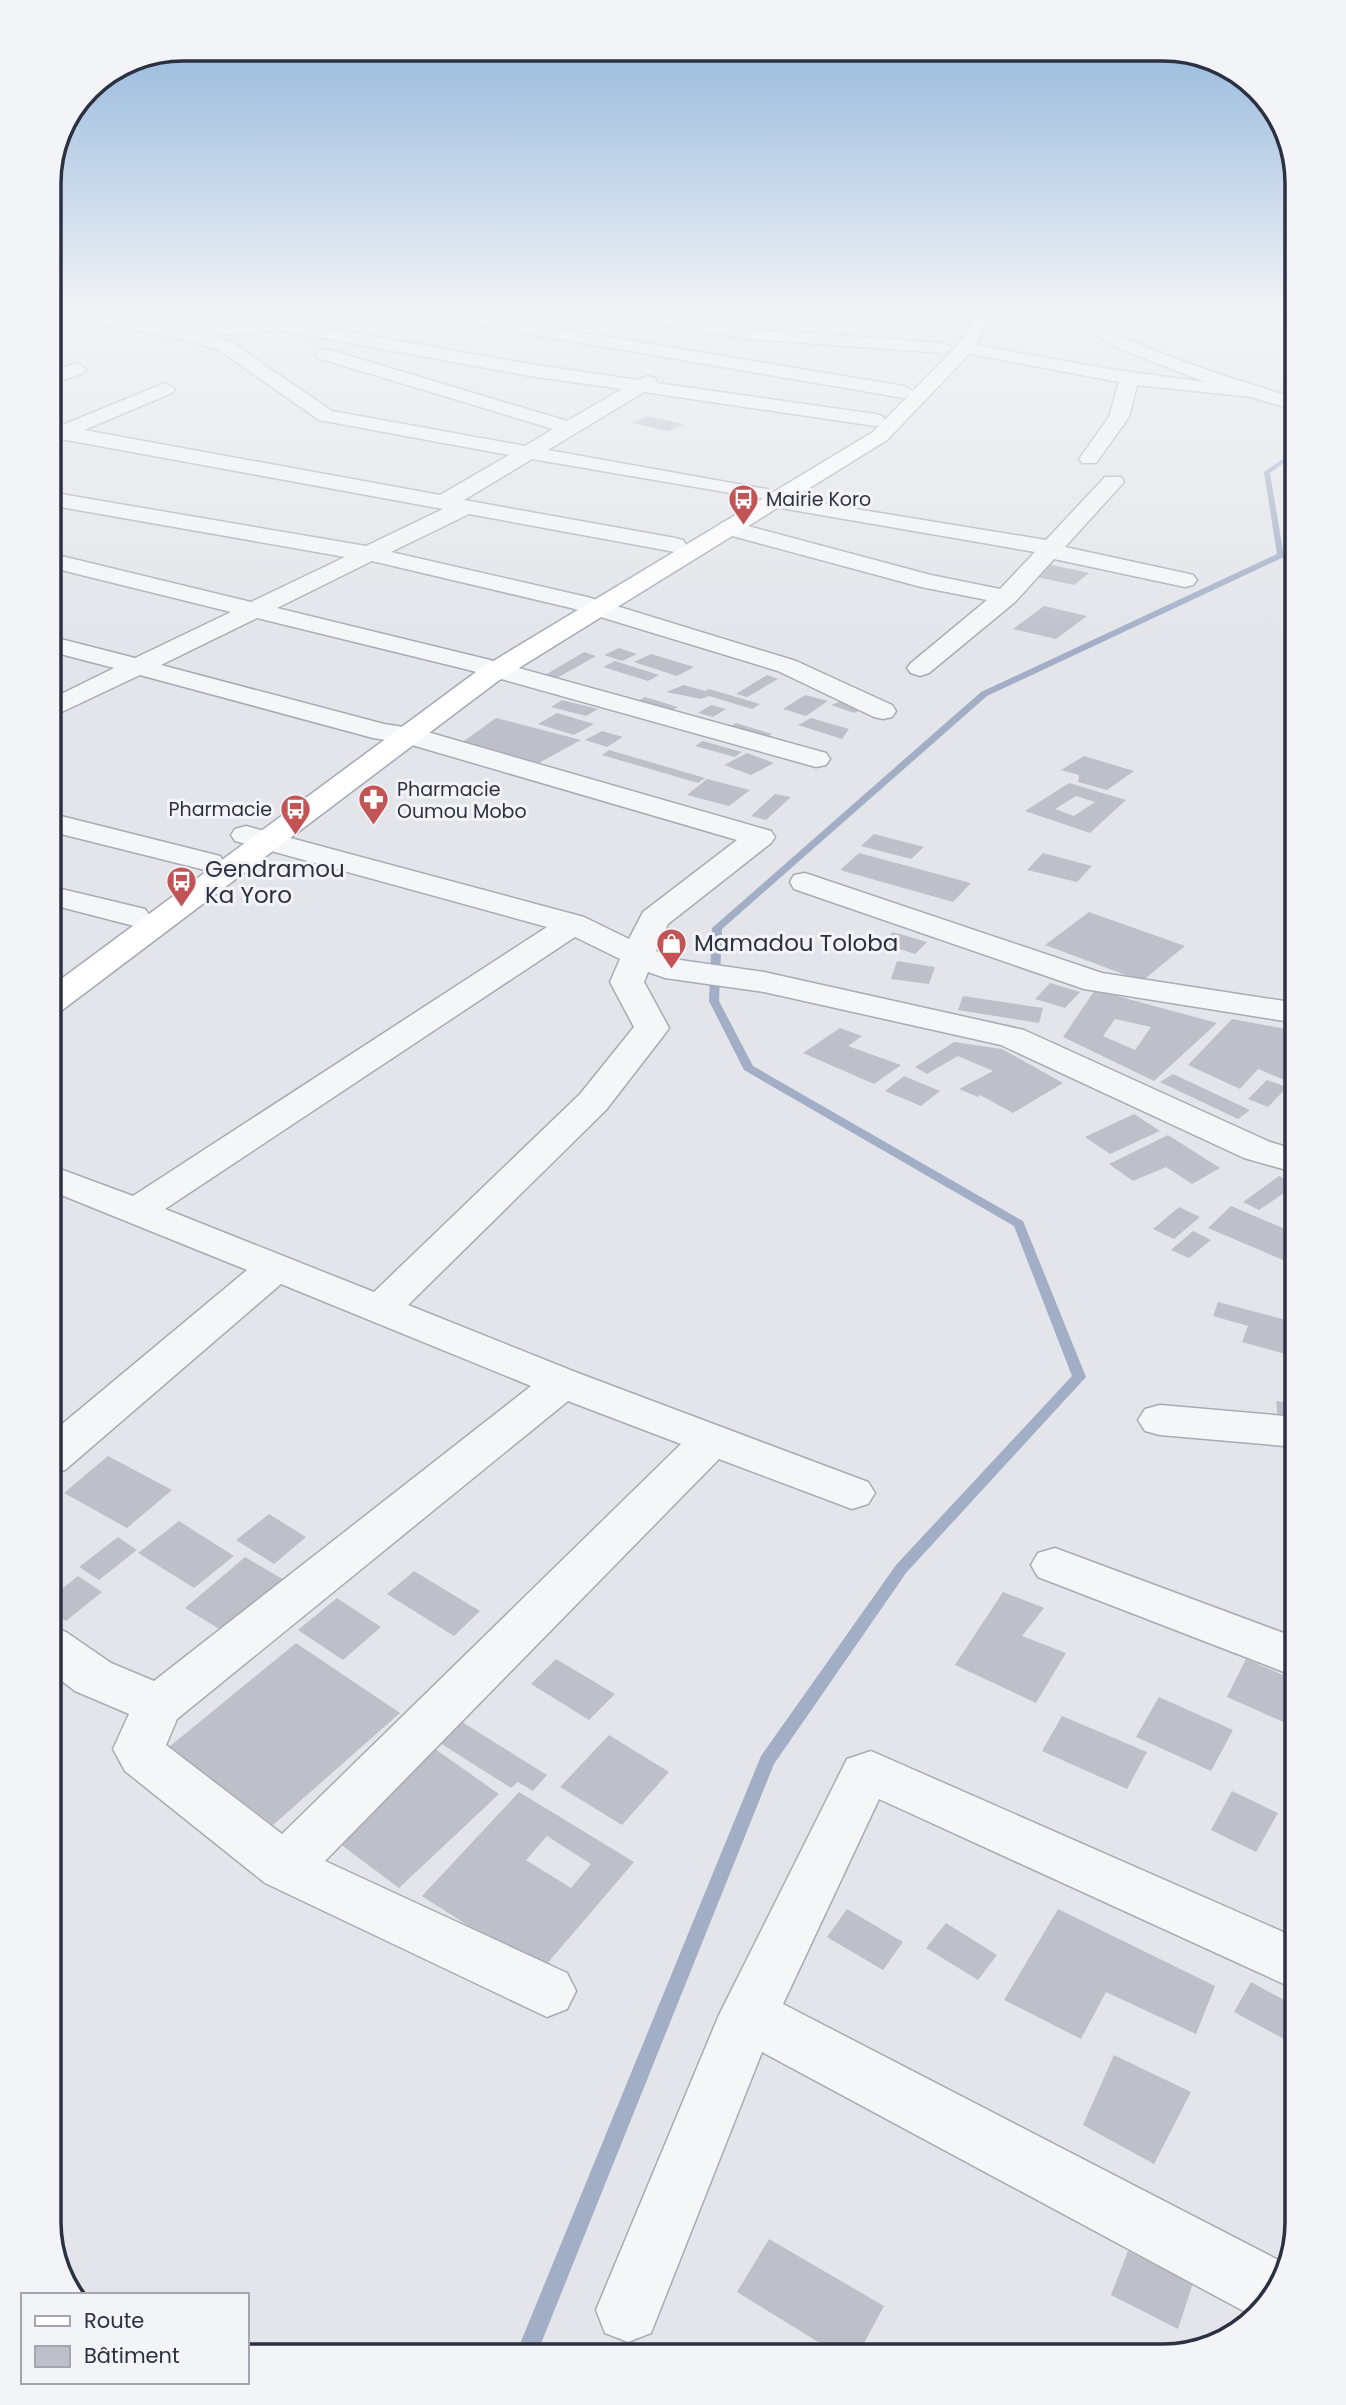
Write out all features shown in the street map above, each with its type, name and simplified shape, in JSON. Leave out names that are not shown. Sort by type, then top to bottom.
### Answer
[{"type":"main road","points":[[587,605],[729,528],[870,425]]},
{"type":"main road","points":[[62,994],[258,838],[395,733],[487,667],[587,605],[675,545],[880,436],[889,425]]},
{"type":"main road","points":[[62,969],[209,862],[258,838]]},
{"type":"street","points":[[378,425],[1051,550],[1185,580]]},
{"type":"street","points":[[560,425],[569,428]]},
{"type":"street","points":[[62,704],[370,554],[456,504],[528,452],[574,425]]},
{"type":"street","points":[[1089,459],[1113,425]]},
{"type":"street","points":[[62,434],[675,545]]},
{"type":"street","points":[[920,668],[1006,597],[1114,482]]},
{"type":"street","points":[[62,500],[370,554],[587,605],[787,666],[883,711]]},
{"type":"street","points":[[729,528],[929,582],[1006,597]]},
{"type":"street","points":[[62,563],[487,667],[816,759]]},
{"type":"street","points":[[62,646],[395,733],[760,837],[654,919],[651,962],[627,982],[652,1028],[593,1102],[380,1309]]},
{"type":"street","points":[[62,825],[209,862]]},
{"type":"street","points":[[258,838],[573,924],[651,962],[764,982],[1012,1037],[1257,1150],[1285,1158]]},
{"type":"street","points":[[805,882],[1096,982],[1285,1011]]},
{"type":"street","points":[[62,898],[134,916]]},
{"type":"street","points":[[136,1211],[573,924]]},
{"type":"street","points":[[62,1181],[563,1383],[852,1493]]},
{"type":"street","points":[[61,1449],[276,1267]]},
{"type":"street","points":[[547,1991],[284,1867],[143,1756],[139,1749],[144,1733],[159,1706],[563,1383]]},
{"type":"street","points":[[1160,1420],[1285,1431]]},
{"type":"street","points":[[284,1867],[712,1440]]},
{"type":"street","points":[[1055,1565],[1285,1653]]},
{"type":"street","points":[[61,1654],[93,1677],[159,1706]]},
{"type":"street","points":[[628,2310],[748,2015],[862,1778],[868,1773],[1285,1960]]},
{"type":"street","points":[[748,2015],[1265,2288]]},
{"type":"building","points":[[642,425],[681,425],[668,431]]},
{"type":"building","points":[[1048,564],[1089,573],[1074,585],[1032,576]]},
{"type":"building","points":[[1044,606],[1087,616],[1056,639],[1013,629]]},
{"type":"building","points":[[619,648],[637,654],[622,661],[604,655]]},
{"type":"building","points":[[584,652],[596,656],[557,678],[545,675]]},
{"type":"building","points":[[651,654],[694,667],[677,676],[634,662]]},
{"type":"building","points":[[615,661],[659,675],[648,681],[603,667]]},
{"type":"building","points":[[767,675],[778,679],[747,697],[736,694]]},
{"type":"building","points":[[684,685],[705,691],[709,689],[760,704],[752,709],[709,696],[701,699],[666,692]]},
{"type":"building","points":[[805,695],[828,701],[806,716],[783,709]]},
{"type":"building","points":[[645,697],[678,707],[669,712],[636,702]]},
{"type":"building","points":[[562,700],[598,709],[586,716],[551,707]]},
{"type":"building","points":[[841,701],[863,709],[854,713],[831,705]]},
{"type":"building","points":[[711,705],[726,709],[713,717],[698,713]]},
{"type":"building","points":[[557,713],[594,724],[574,735],[538,724]]},
{"type":"building","points":[[496,718],[581,740],[537,764],[499,751],[491,755],[457,746]]},
{"type":"building","points":[[811,718],[849,729],[842,739],[798,725]]},
{"type":"building","points":[[736,723],[772,734],[762,740],[726,729]]},
{"type":"building","points":[[602,731],[623,737],[607,747],[585,740]]},
{"type":"building","points":[[703,741],[742,752],[735,757],[695,746]]},
{"type":"building","points":[[609,750],[705,778],[698,783],[602,755]]},
{"type":"building","points":[[747,753],[774,763],[751,775],[724,765]]},
{"type":"building","points":[[1084,756],[1134,771],[1107,790],[1078,782],[1079,775],[1061,770]]},
{"type":"building","points":[[707,779],[750,790],[729,806],[687,795]]},
{"type":"building","points":[[1069,783],[1126,800],[1090,833],[1025,811]],"holes":[[[1076,796],[1095,802],[1074,816],[1055,809]]]},
{"type":"building","points":[[775,794],[791,797],[766,820],[751,816]]},
{"type":"building","points":[[874,834],[924,847],[911,859],[861,846]]},
{"type":"building","points":[[859,853],[971,883],[953,902],[840,870]]},
{"type":"building","points":[[1043,853],[1092,866],[1077,882],[1027,870]]},
{"type":"building","points":[[1089,912],[1185,946],[1142,981],[1045,945]]},
{"type":"building","points":[[893,932],[927,942],[915,954],[881,943]]},
{"type":"building","points":[[897,961],[935,967],[929,984],[891,979]]},
{"type":"building","points":[[1050,983],[1080,992],[1065,1008],[1035,999]]},
{"type":"building","points":[[1095,990],[1217,1023],[1154,1081],[1063,1037]],"holes":[[[1115,1019],[1151,1027],[1135,1050],[1103,1036]]]},
{"type":"building","points":[[963,996],[1043,1008],[1039,1023],[958,1010]]},
{"type":"building","points":[[1232,1019],[1285,1029],[1285,1080],[1258,1069],[1240,1089],[1188,1065]]},
{"type":"building","points":[[840,1028],[862,1036],[848,1046],[901,1065],[874,1084],[803,1053]]},
{"type":"building","points":[[954,1042],[1002,1049],[1063,1083],[1013,1113],[980,1095],[978,1097],[959,1089],[993,1071],[958,1056],[927,1074],[915,1067]]},
{"type":"building","points":[[1173,1074],[1250,1110],[1238,1119],[1160,1082]]},
{"type":"building","points":[[904,1076],[940,1091],[921,1106],[885,1091]]},
{"type":"building","points":[[1267,1080],[1285,1086],[1268,1107],[1248,1099]]},
{"type":"building","points":[[1134,1114],[1160,1131],[1110,1154],[1085,1137]]},
{"type":"building","points":[[1168,1135],[1220,1168],[1192,1184],[1166,1167],[1133,1181],[1109,1164]]},
{"type":"building","points":[[1279,1176],[1285,1179],[1285,1192],[1259,1210],[1243,1202]]},
{"type":"building","points":[[1231,1206],[1285,1229],[1285,1261],[1208,1228]]},
{"type":"building","points":[[1179,1207],[1200,1217],[1174,1239],[1153,1229]]},
{"type":"building","points":[[1193,1231],[1211,1240],[1189,1258],[1171,1250]]},
{"type":"building","points":[[1218,1302],[1285,1320],[1285,1354],[1242,1342],[1248,1326],[1213,1316]]},
{"type":"building","points":[[1276,1401],[1285,1402],[1285,1421],[1278,1420]]},
{"type":"building","points":[[108,1456],[172,1490],[127,1528],[64,1493]]},
{"type":"building","points":[[269,1514],[306,1537],[274,1564],[236,1540]]},
{"type":"building","points":[[179,1521],[234,1556],[194,1588],[138,1553]]},
{"type":"building","points":[[118,1537],[137,1550],[99,1580],[79,1567]]},
{"type":"building","points":[[245,1557],[284,1580],[224,1632],[185,1608]]},
{"type":"building","points":[[414,1571],[480,1611],[454,1636],[387,1594]]},
{"type":"building","points":[[78,1576],[102,1592],[66,1621],[61,1618],[61,1589]]},
{"type":"building","points":[[1003,1592],[1044,1608],[1022,1636],[1066,1653],[1036,1703],[955,1665]]},
{"type":"building","points":[[337,1598],[381,1627],[343,1660],[298,1630]]},
{"type":"building","points":[[296,1643],[400,1713],[273,1825],[169,1747]]},
{"type":"building","points":[[556,1659],[615,1694],[589,1720],[531,1684]]},
{"type":"building","points":[[1246,1659],[1285,1676],[1285,1723],[1227,1697]]},
{"type":"building","points":[[1159,1697],[1233,1730],[1211,1771],[1136,1737]]},
{"type":"building","points":[[451,1715],[547,1775],[533,1791],[518,1782],[511,1788],[429,1736]]},
{"type":"building","points":[[1062,1716],[1147,1752],[1127,1789],[1042,1751]]},
{"type":"building","points":[[609,1735],[669,1772],[622,1825],[560,1787]]},
{"type":"building","points":[[428,1744],[499,1794],[399,1888],[328,1835]]},
{"type":"building","points":[[1232,1791],[1278,1813],[1256,1852],[1211,1830]]},
{"type":"building","points":[[519,1792],[634,1862],[540,1972],[422,1896]],"holes":[[[547,1836],[591,1864],[571,1888],[526,1860]]]},
{"type":"building","points":[[847,1909],[903,1942],[883,1970],[827,1937]]},
{"type":"building","points":[[1058,1909],[1215,1986],[1196,2034],[1106,1992],[1081,2039],[1004,2000]]},
{"type":"building","points":[[946,1923],[997,1955],[978,1980],[926,1948]]},
{"type":"building","points":[[1251,1982],[1285,2000],[1285,2040],[1234,2012]]},
{"type":"building","points":[[1114,2055],[1191,2092],[1154,2164],[1083,2125]]},
{"type":"building","points":[[769,2239],[884,2306],[864,2344],[821,2344],[737,2292]]},
{"type":"building","points":[[1128,2251],[1193,2283],[1178,2329],[1111,2295]]},
{"type":"waterway","points":[[530,2343],[767,1761],[901,1569],[1079,1377],[1019,1224],[748,1068],[714,1001],[717,928],[984,694],[1281,555],[1267,472],[1285,459]]},
{"type":"place","name":"Mairie Koro","points":[[743,526]]},
{"type":"place","name":"Pharmacie Oumou Mobo","points":[[374,827]]},
{"type":"place","name":"Pharmacie","points":[[295,836]]},
{"type":"place","name":"Gendramou Ka Yoro","points":[[182,909]]},
{"type":"place","name":"Mamadou Toloba","points":[[671,970]]}]
